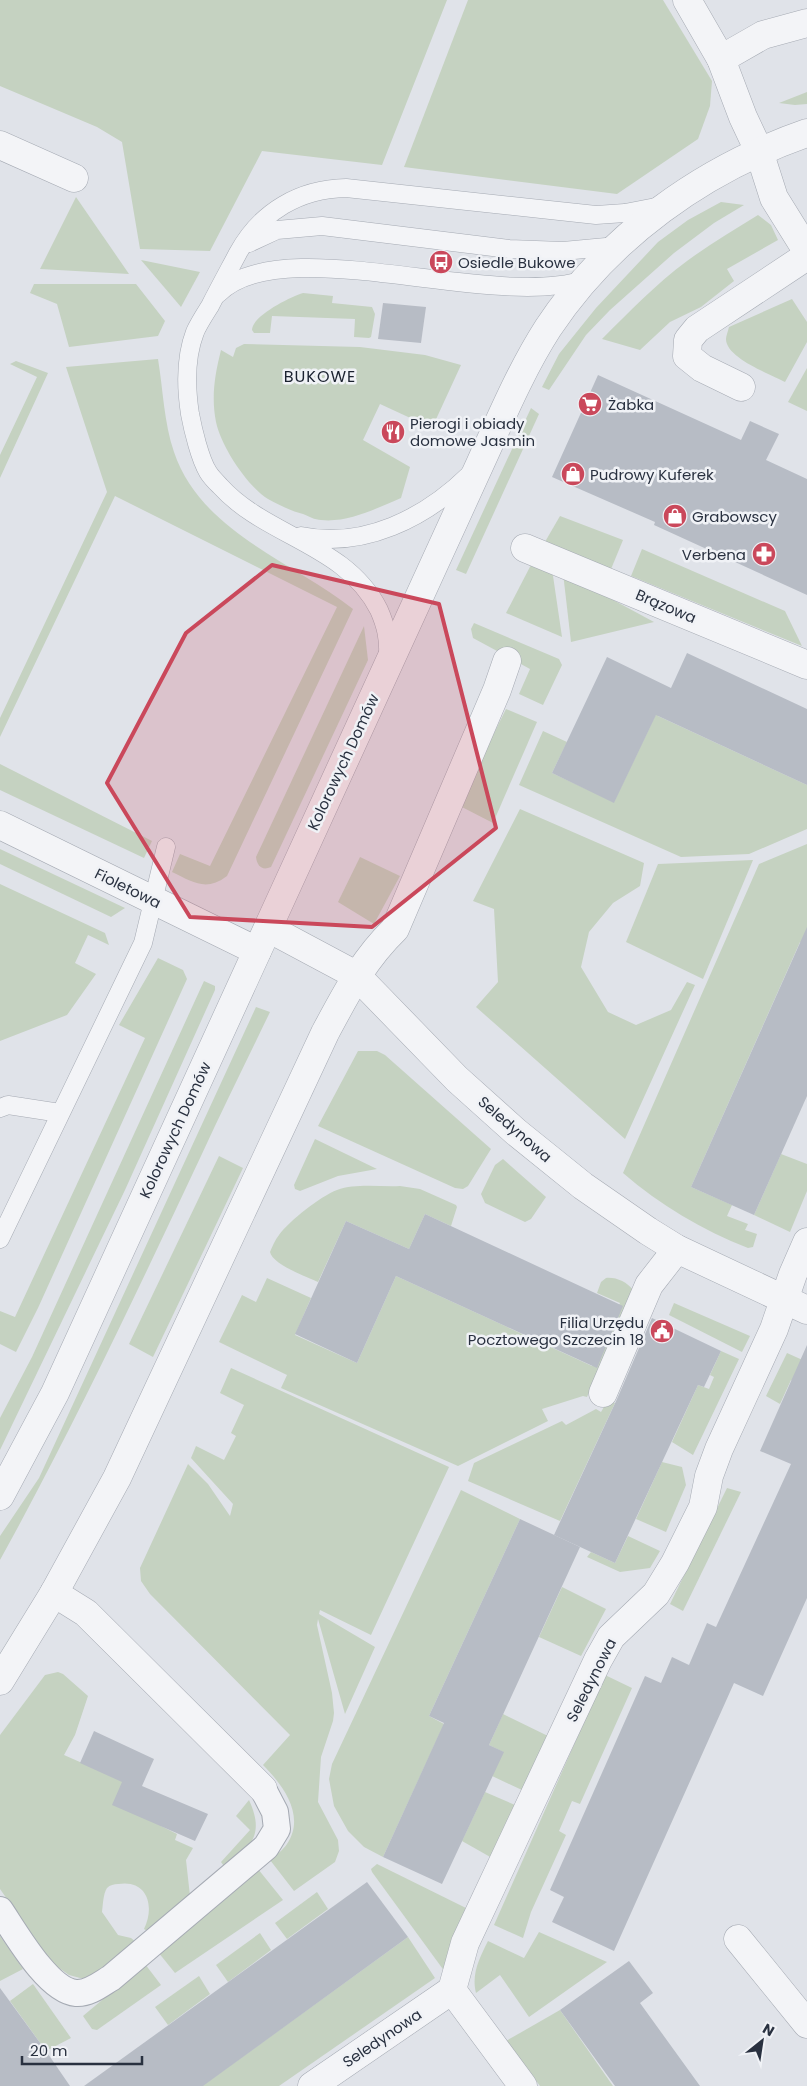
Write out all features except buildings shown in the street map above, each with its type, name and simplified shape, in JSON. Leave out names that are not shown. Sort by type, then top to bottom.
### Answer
[{"type":"street","points":[[687,0],[721,59],[743,118],[759,151],[774,198],[807,251]]},
{"type":"street","points":[[721,59],[763,35],[807,23]]},
{"type":"street","name":"Kolorowych Domów","points":[[0,1496],[55,1392],[480,464],[538,344],[561,310],[585,280],[636,228],[666,205],[721,171],[759,151],[807,133]]},
{"type":"street","points":[[0,145],[74,178]]},
{"type":"street","points":[[741,387],[702,368],[687,356],[688,340],[697,329],[807,256]]},
{"type":"street","name":"Brązowa","points":[[525,548],[807,665]]},
{"type":"street","points":[[0,1681],[54,1592],[117,1478],[324,1033],[356,975],[395,929],[497,690],[507,661]]},
{"type":"street","name":"Fioletowa","points":[[0,825],[153,900],[262,940]]},
{"type":"street","name":"Seledynowa","points":[[262,940],[356,975],[457,1079],[516,1132],[583,1186],[677,1249],[796,1306]]},
{"type":"street","name":"Seledynowa","points":[[312,2086],[452,1990],[465,1943],[598,1660],[611,1637],[656,1594],[676,1563],[703,1507],[709,1476],[719,1449],[774,1329],[796,1306],[793,1274],[807,1242]]},
{"type":"street","points":[[603,1394],[649,1285],[677,1249]]},
{"type":"street","points":[[0,1910],[38,1967],[58,1985],[76,1993],[92,1990],[111,1978],[266,1846],[277,1829],[276,1812],[263,1789],[86,1613],[54,1592]]},
{"type":"street","points":[[738,1939],[807,2024]]},
{"type":"street","points":[[452,1990],[523,2086]]},
{"type":"lane","points":[[387,667],[389,642],[384,622],[372,596],[347,568],[234,502],[208,472],[193,430],[187,393],[188,358],[195,332],[240,250],[257,227],[276,209],[299,196],[333,188],[596,215],[625,213],[666,205]]},
{"type":"lane","points":[[240,250],[266,234],[277,230],[304,226],[322,226],[509,249],[563,251],[617,246]]},
{"type":"lane","points":[[213,300],[222,290],[251,275],[298,267],[508,287],[554,287],[585,280]]},
{"type":"lane","points":[[290,534],[316,539],[343,540],[369,534],[430,508],[449,494],[480,464]]},
{"type":"lane","points":[[0,1239],[143,943],[166,847]]},
{"type":"lane","points":[[0,1108],[8,1105],[60,1113]]},
{"type":"highlighted area","points":[[272,565],[439,604],[496,828],[372,927],[190,917],[107,783],[186,633]]},
{"type":"green space","points":[[0,0],[447,0],[382,165],[262,151],[210,251],[140,249],[122,142],[97,127],[0,86]]},
{"type":"green space","points":[[468,0],[663,0],[712,81],[710,106],[698,139],[617,194],[404,167]]},
{"type":"green space","points":[[807,92],[807,104],[779,103]]},
{"type":"green space","points":[[76,197],[129,274],[40,269]]},
{"type":"green space","points":[[721,202],[744,205],[714,223],[674,253],[610,310],[586,335],[549,390],[542,387],[559,354],[596,308],[658,242],[688,220]]},
{"type":"green space","points":[[758,215],[771,225],[778,240],[727,269],[734,281],[701,307],[670,322],[640,350],[602,339],[664,279],[704,249]]},
{"type":"green space","points":[[141,260],[200,272],[181,307]]},
{"type":"green space","points":[[34,284],[136,284],[165,321],[158,336],[69,347],[57,304],[30,293]]},
{"type":"green space","points":[[303,293],[333,296],[332,303],[372,307],[375,314],[371,337],[354,337],[355,319],[272,316],[270,333],[254,333],[252,330],[254,325],[265,313],[290,298]]},
{"type":"green space","points":[[792,299],[807,322],[807,342],[785,382],[741,359],[728,346],[726,338],[729,327]]},
{"type":"green space","points":[[244,344],[360,347],[425,355],[461,365],[432,428],[380,404],[363,440],[410,467],[401,498],[352,517],[321,520],[285,508],[260,493],[236,465],[223,442],[216,422],[214,404],[214,386],[221,350],[233,357],[236,348]]},
{"type":"green space","points":[[158,359],[166,418],[174,452],[187,480],[205,504],[226,524],[251,542],[353,609],[227,876],[212,884],[193,882],[172,872],[180,854],[210,866],[337,607],[115,496],[0,737],[0,718],[107,492],[66,367]]},
{"type":"green space","points":[[16,361],[48,373],[0,478],[0,455],[37,377],[10,364]]},
{"type":"green space","points":[[807,368],[807,411],[788,402]]},
{"type":"green space","points":[[531,408],[539,414],[466,574],[456,570]]},
{"type":"green space","points":[[560,516],[623,540],[609,574],[542,547]]},
{"type":"green space","points":[[642,549],[785,611],[802,646],[631,576]]},
{"type":"green space","points":[[533,561],[552,569],[562,637],[506,613]]},
{"type":"green space","points":[[563,573],[654,622],[571,642]]},
{"type":"green space","points":[[474,623],[559,659],[562,665],[543,705],[519,694],[530,669],[473,638],[471,629]]},
{"type":"green space","points":[[364,626],[368,660],[271,867],[263,868],[259,865],[256,857]]},
{"type":"green space","points":[[669,687],[658,716],[807,785],[807,829],[749,854],[681,857],[519,785],[543,731],[567,742],[552,773],[614,802]]},
{"type":"green space","points":[[506,709],[537,722],[493,823],[458,805]]},
{"type":"green space","points":[[0,764],[152,841],[144,858],[0,790]]},
{"type":"green space","points":[[520,809],[644,863],[640,886],[613,903],[589,932],[581,967],[608,1012],[636,1025],[671,1010],[687,982],[695,985],[625,1139],[476,1007],[498,982],[494,909],[473,901]]},
{"type":"green space","points":[[807,844],[807,944],[800,942],[691,1187],[732,1205],[727,1216],[748,1224],[745,1230],[757,1234],[753,1247],[748,1248],[682,1216],[652,1196],[623,1173],[759,864]]},
{"type":"green space","points":[[0,849],[125,908],[111,917],[0,864]]},
{"type":"green space","points":[[360,857],[400,876],[374,924],[338,902]]},
{"type":"green space","points":[[753,860],[703,979],[626,942],[658,864]]},
{"type":"green space","points":[[0,884],[105,933],[109,945],[88,935],[75,963],[96,974],[67,1015],[0,1041]]},
{"type":"green space","points":[[158,958],[183,970],[187,979],[38,1308],[16,1352],[0,1344],[0,1311],[15,1317],[145,1038],[119,1025]]},
{"type":"green space","points":[[204,981],[215,986],[215,990],[125,1190],[0,1450],[0,1418],[32,1357]]},
{"type":"green space","points":[[256,1007],[270,1012],[104,1360],[0,1560],[0,1536],[39,1478]]},
{"type":"green space","points":[[358,1051],[377,1051],[385,1055],[491,1149],[468,1186],[463,1189],[455,1188],[318,1126]]},
{"type":"green space","points":[[315,1139],[377,1169],[338,1176],[300,1191],[295,1189],[294,1185]]},
{"type":"green space","points":[[781,1154],[807,1164],[807,1191],[790,1232],[754,1215]]},
{"type":"green space","points":[[219,1156],[243,1168],[153,1357],[129,1344]]},
{"type":"green space","points":[[503,1159],[546,1197],[531,1219],[525,1222],[485,1203],[481,1194],[495,1165]]},
{"type":"green space","points":[[400,1186],[420,1189],[456,1205],[451,1226],[425,1214],[409,1249],[346,1221],[318,1282],[291,1270],[272,1257],[270,1252],[276,1239],[284,1229],[330,1193],[352,1187]]},
{"type":"green space","points":[[396,1276],[592,1366],[620,1303],[597,1293],[601,1282],[606,1278],[617,1279],[633,1290],[587,1397],[583,1396],[542,1409],[548,1421],[458,1466],[281,1388],[287,1375],[219,1342],[242,1295],[256,1302],[267,1278],[311,1298],[295,1335],[357,1363]]},
{"type":"green space","points":[[674,1303],[750,1336],[742,1352],[669,1315]]},
{"type":"green space","points":[[721,1351],[739,1359],[693,1455],[672,1442],[698,1385],[709,1389],[714,1377],[710,1375]]},
{"type":"green space","points":[[787,1353],[807,1362],[807,1387],[791,1380],[780,1404],[766,1396]]},
{"type":"green space","points":[[231,1368],[449,1467],[371,1635],[320,1610],[319,1614],[375,1647],[345,1714],[318,1619],[317,1625],[332,1693],[334,1713],[321,1757],[318,1802],[338,1840],[339,1851],[335,1862],[294,1891],[270,1860],[287,1844],[294,1823],[293,1812],[290,1801],[284,1791],[263,1765],[290,1735],[150,1594],[141,1581],[140,1568],[188,1464],[208,1484],[230,1516],[233,1504],[191,1458],[196,1446],[224,1460],[236,1436],[231,1433],[244,1405],[220,1393]]},
{"type":"green space","points":[[608,1400],[615,1403],[560,1521],[468,1481],[474,1463],[562,1421],[566,1425],[596,1409],[601,1412]]},
{"type":"green space","points":[[662,1462],[682,1467],[686,1485],[666,1532],[636,1519]]},
{"type":"green space","points":[[727,1488],[741,1492],[683,1611],[670,1604]]},
{"type":"green space","points":[[461,1490],[520,1519],[429,1716],[444,1724],[383,1857],[364,1847],[348,1831],[334,1806],[329,1779],[332,1764]]},
{"type":"green space","points":[[628,1536],[660,1551],[650,1568],[620,1572],[587,1557],[591,1552],[615,1563]]},
{"type":"green space","points":[[562,1587],[606,1609],[581,1656],[539,1637]]},
{"type":"green space","points":[[58,1672],[63,1674],[88,1696],[75,1735],[64,1755],[123,1781],[164,1820],[161,1826],[177,1834],[175,1840],[193,1848],[186,1860],[190,1896],[149,1932],[144,1929],[149,1912],[149,1904],[142,1890],[128,1884],[114,1884],[107,1888],[102,1912],[118,1935],[131,1938],[137,1943],[91,1978],[69,1975],[52,1963],[0,1889],[0,1735],[45,1675]]},
{"type":"green space","points":[[605,1675],[632,1688],[580,1804],[572,1801],[559,1831],[566,1835],[531,1912],[523,1938],[494,1925]]},
{"type":"green space","points":[[503,1714],[548,1736],[522,1790],[492,1776],[503,1752],[489,1745]]},
{"type":"green space","points":[[485,1792],[515,1805],[492,1858],[462,1841]]},
{"type":"green space","points":[[249,1800],[256,1822],[253,1839],[226,1869],[221,1862],[250,1830],[236,1816]]},
{"type":"green space","points":[[377,1864],[468,1909],[445,1972],[372,1872],[371,1869]]},
{"type":"green space","points":[[258,1869],[283,1900],[175,1973],[158,1952]]},
{"type":"green space","points":[[317,1892],[328,1909],[287,1939],[275,1923]]},
{"type":"green space","points":[[539,1932],[607,1962],[529,2017],[500,1975],[476,1993],[475,1972],[488,1941],[524,1958]]},
{"type":"green space","points":[[260,1933],[271,1950],[228,1982],[216,1965]]},
{"type":"green space","points":[[0,1936],[23,1969],[0,1981]]},
{"type":"green space","points":[[408,1937],[435,1978],[279,2086],[202,2086]]},
{"type":"green space","points":[[145,1964],[161,1985],[97,2030],[92,2029],[83,2016]]},
{"type":"green space","points":[[199,1976],[210,1994],[168,2025],[155,2007]]},
{"type":"green space","points":[[33,1984],[71,2038],[46,2051],[10,2001]]},
{"type":"green space","points":[[560,2010],[613,2086],[540,2086],[506,2041]]},
{"type":"place","name":"Osiedle Bukowe","points":[[441,262]]},
{"type":"place","name":"Żabka","points":[[590,404]]},
{"type":"place","name":"Pierogi i obiady domowe Jasmin","points":[[393,432]]},
{"type":"place","name":"Pudrowy Kuferek","points":[[573,474]]},
{"type":"place","name":"Grabowscy","points":[[675,516]]},
{"type":"place","name":"Verbena","points":[[764,554]]},
{"type":"place","name":"Filia Urzędu Pocztowego Szczecin 18","points":[[662,1331]]},
{"type":"district","name":"BUKOWE","points":[[320,376]]}]
